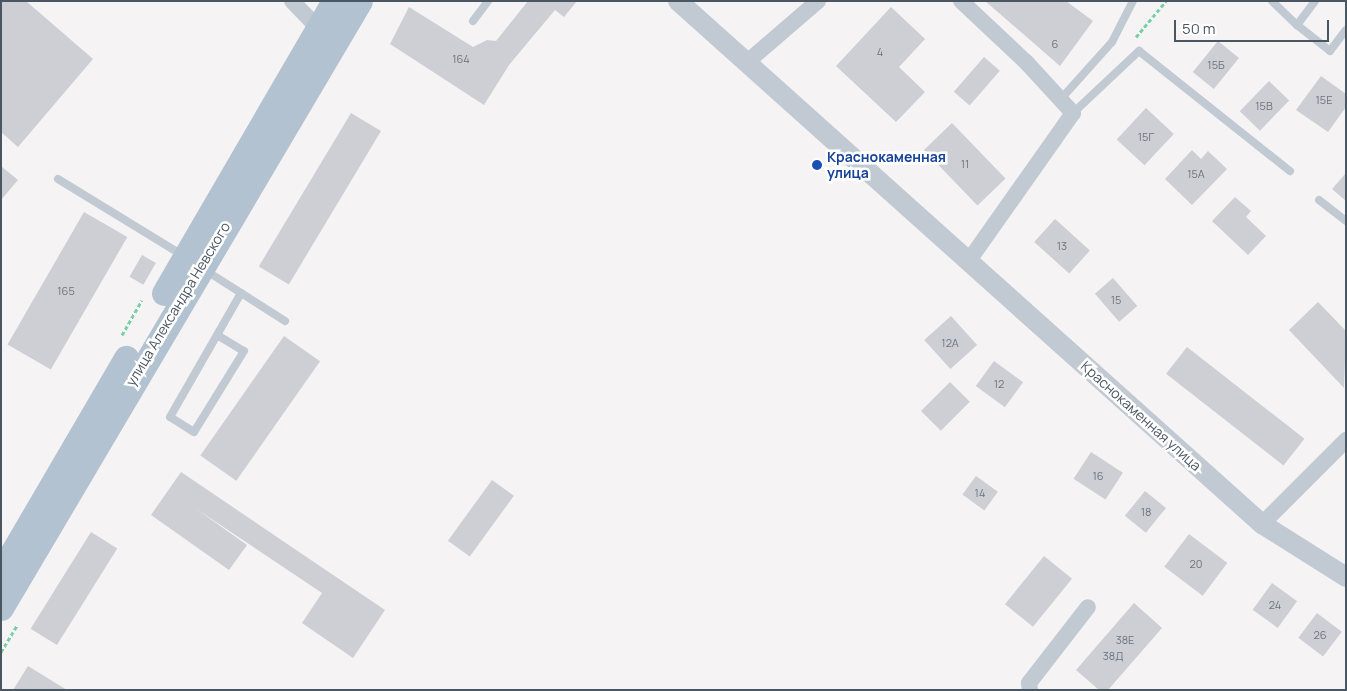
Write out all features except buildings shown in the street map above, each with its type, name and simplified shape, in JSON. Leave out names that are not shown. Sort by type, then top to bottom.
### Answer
[{"type":"main road","name":"улица Александра Невского","points":[[1,608],[334,1]]},
{"type":"main road","name":"улица Александра Невского","points":[[1,572],[192,262],[360,1]]},
{"type":"street","points":[[292,1],[318,28]]},
{"type":"street","name":"Краснокаменная улица","points":[[678,1],[746,64],[1262,524],[1346,577]]},
{"type":"street","points":[[746,64],[818,1]]},
{"type":"street","points":[[961,1],[1072,113],[968,262]]},
{"type":"street","points":[[1262,524],[1346,440]]},
{"type":"street","points":[[1030,690],[1029,683],[1088,607]]},
{"type":"lane","points":[[473,20],[488,1]]},
{"type":"lane","points":[[1272,1],[1297,25],[1330,51],[1346,30]]},
{"type":"lane","points":[[1297,25],[1315,1]]},
{"type":"lane","points":[[1060,100],[1112,42],[1131,2]]},
{"type":"lane","points":[[1072,113],[1139,51],[1290,171]]},
{"type":"lane","points":[[58,179],[285,321]]},
{"type":"lane","points":[[1319,200],[1346,221]]},
{"type":"lane","points":[[217,335],[244,351],[194,432],[170,417],[241,293]]},
{"type":"path","points":[[1139,51],[1130,43],[1166,1]]},
{"type":"place","name":"Краснокаменная улица","points":[[817,165]]}]
